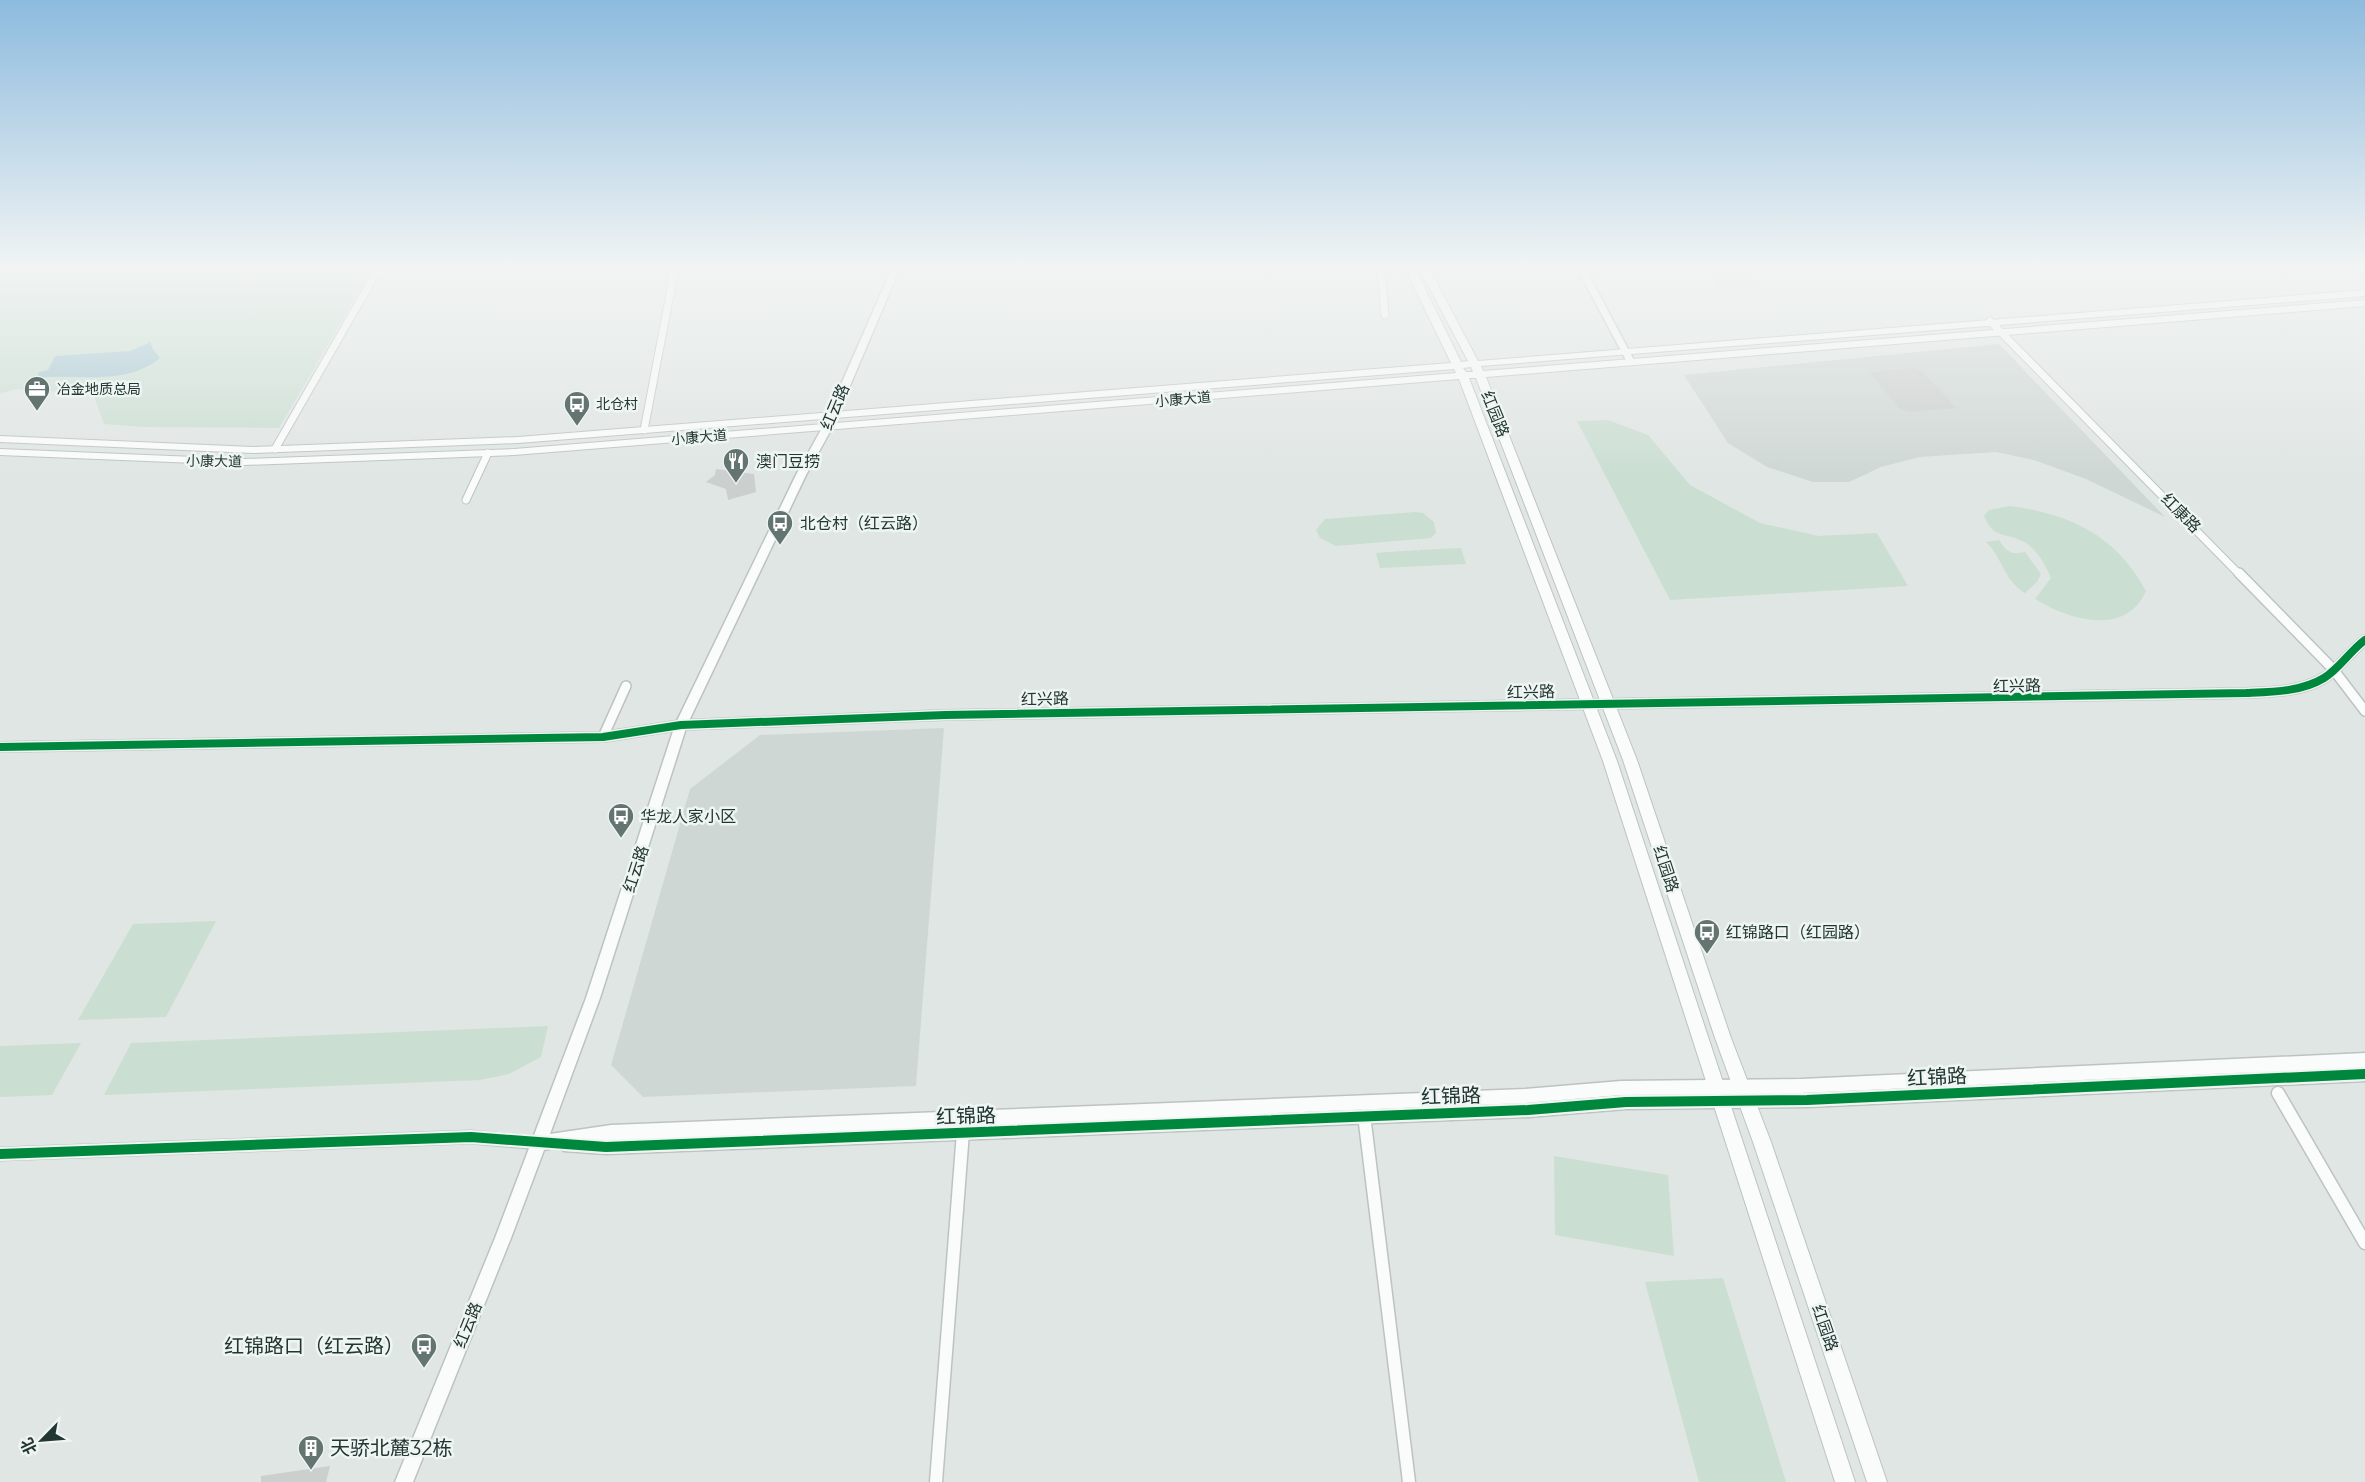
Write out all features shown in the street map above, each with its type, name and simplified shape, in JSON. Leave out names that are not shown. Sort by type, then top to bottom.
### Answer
[{"type":"main road","name":"红园路","points":[[1444,337],[1460,371],[1610,761],[1845,1482]]},
{"type":"main road","name":"红园路","points":[[1460,337],[1477,370],[1630,760],[1723,1038],[1744,1093],[1877,1482]]},
{"type":"main road","name":"小康大道","points":[[1477,370],[1624,352],[1799,337]]},
{"type":"main road","name":"小康大道","points":[[0,440],[141,447],[275,449],[518,440],[832,415],[1460,371],[1631,363],[1929,337]]},
{"type":"main road","name":"小康大道","points":[[0,452],[244,462],[488,453],[828,428],[1460,371]]},
{"type":"street","points":[[275,449],[339,337]]},
{"type":"street","points":[[644,430],[662,337]]},
{"type":"street","name":"红云路","points":[[404,1482],[503,1238],[593,998],[681,725],[801,475],[828,428],[866,337]]},
{"type":"street","points":[[1616,337],[1631,363]]},
{"type":"street","name":"红康路","points":[[2006,337],[2334,669],[2365,711]]},
{"type":"street","points":[[466,500],[488,453]]},
{"type":"street","name":"红兴路","points":[[0,747],[603,737],[681,725],[945,715],[1588,704],[2001,700],[2246,693],[2304,685],[2323,679],[2351,650],[2365,640]]},
{"type":"street","points":[[603,737],[626,686]]},
{"type":"street","name":"红锦路","points":[[1744,1093],[1802,1086],[2365,1060]]},
{"type":"street","name":"红锦路","points":[[539,1143],[611,1132],[1718,1093],[1744,1093],[1807,1100],[2365,1074]]},
{"type":"street","name":"红锦路","points":[[539,1143],[606,1147],[1528,1110],[1718,1093]]},
{"type":"street","points":[[2277,1093],[2365,1243]]},
{"type":"street","points":[[1364,1115],[1409,1482]]},
{"type":"street","points":[[936,1482],[963,1132]]},
{"type":"street","points":[[0,1154],[471,1137],[539,1143]]},
{"type":"shaded area","points":[[1999,344],[2165,517],[2086,479],[2034,460],[1996,452],[1920,457],[1881,467],[1849,482],[1813,482],[1767,467],[1728,443],[1684,375]]},
{"type":"shaded area","points":[[944,728],[916,1086],[643,1097],[611,1065],[690,789],[760,735]]},
{"type":"green space","points":[[0,337],[332,337],[279,428],[145,427],[104,424],[93,394],[16,389],[0,394]]},
{"type":"green space","points":[[1608,420],[1648,435],[1690,485],[1760,523],[1819,536],[1877,533],[1908,586],[1670,600],[1577,421]]},
{"type":"green space","points":[[2010,506],[2052,515],[2071,522],[2089,530],[2106,542],[2121,555],[2146,591],[2137,605],[2125,615],[2096,620],[2064,613],[2035,599],[2051,578],[2043,562],[2027,544],[1995,532],[1984,516],[1989,510]]},
{"type":"green space","points":[[1423,513],[1434,522],[1436,533],[1431,538],[1336,546],[1320,538],[1316,530],[1325,519]]},
{"type":"green space","points":[[1999,540],[2009,552],[2025,552],[2041,574],[2037,582],[2025,593],[2012,582],[1986,542]]},
{"type":"green space","points":[[1461,548],[1466,564],[1380,568],[1376,553],[1418,550],[1419,553],[1419,550]]},
{"type":"green space","points":[[216,921],[166,1017],[78,1020],[133,924]]},
{"type":"green space","points":[[548,1026],[541,1057],[509,1074],[480,1080],[104,1095],[131,1043]]},
{"type":"green space","points":[[81,1043],[52,1095],[0,1097],[0,1046]]},
{"type":"green space","points":[[1554,1156],[1668,1175],[1674,1256],[1555,1235]]},
{"type":"green space","points":[[1723,1278],[1786,1482],[1699,1482],[1645,1282]]},
{"type":"water","points":[[151,342],[152,348],[160,358],[132,373],[101,377],[37,378],[39,372],[48,370],[55,356],[130,351]]},
{"type":"building","points":[[1914,368],[1922,371],[1956,408],[1909,412],[1899,408],[1869,372]]},
{"type":"building","name":"澳门豆捞","points":[[716,469],[754,474],[756,492],[728,500],[726,489],[706,482],[715,475]]},
{"type":"building","name":"天骄北麓32栋","points":[[330,1466],[326,1482],[261,1482],[261,1476]]},
{"type":"cycle path","points":[[0,747],[603,737],[681,725],[945,715],[2246,693],[2282,690],[2313,683],[2329,674],[2365,640]]},
{"type":"cycle path","points":[[0,1154],[471,1137],[606,1147],[1528,1110],[1626,1102],[1807,1100],[2365,1074]]},
{"type":"place","name":"冶金地质总局","points":[[37,412]]},
{"type":"place","name":"北仓村","points":[[577,427]]},
{"type":"place","name":"澳门豆捞","points":[[736,484]]},
{"type":"place","name":"北仓村（红云路）","points":[[780,546]]},
{"type":"place","name":"华龙人家小区","points":[[621,839]]},
{"type":"place","name":"红锦路口（红园路）","points":[[1707,955]]},
{"type":"place","name":"红锦路口（红云路）","points":[[424,1369]]},
{"type":"place","name":"天骄北麓32栋","points":[[311,1471]]}]
